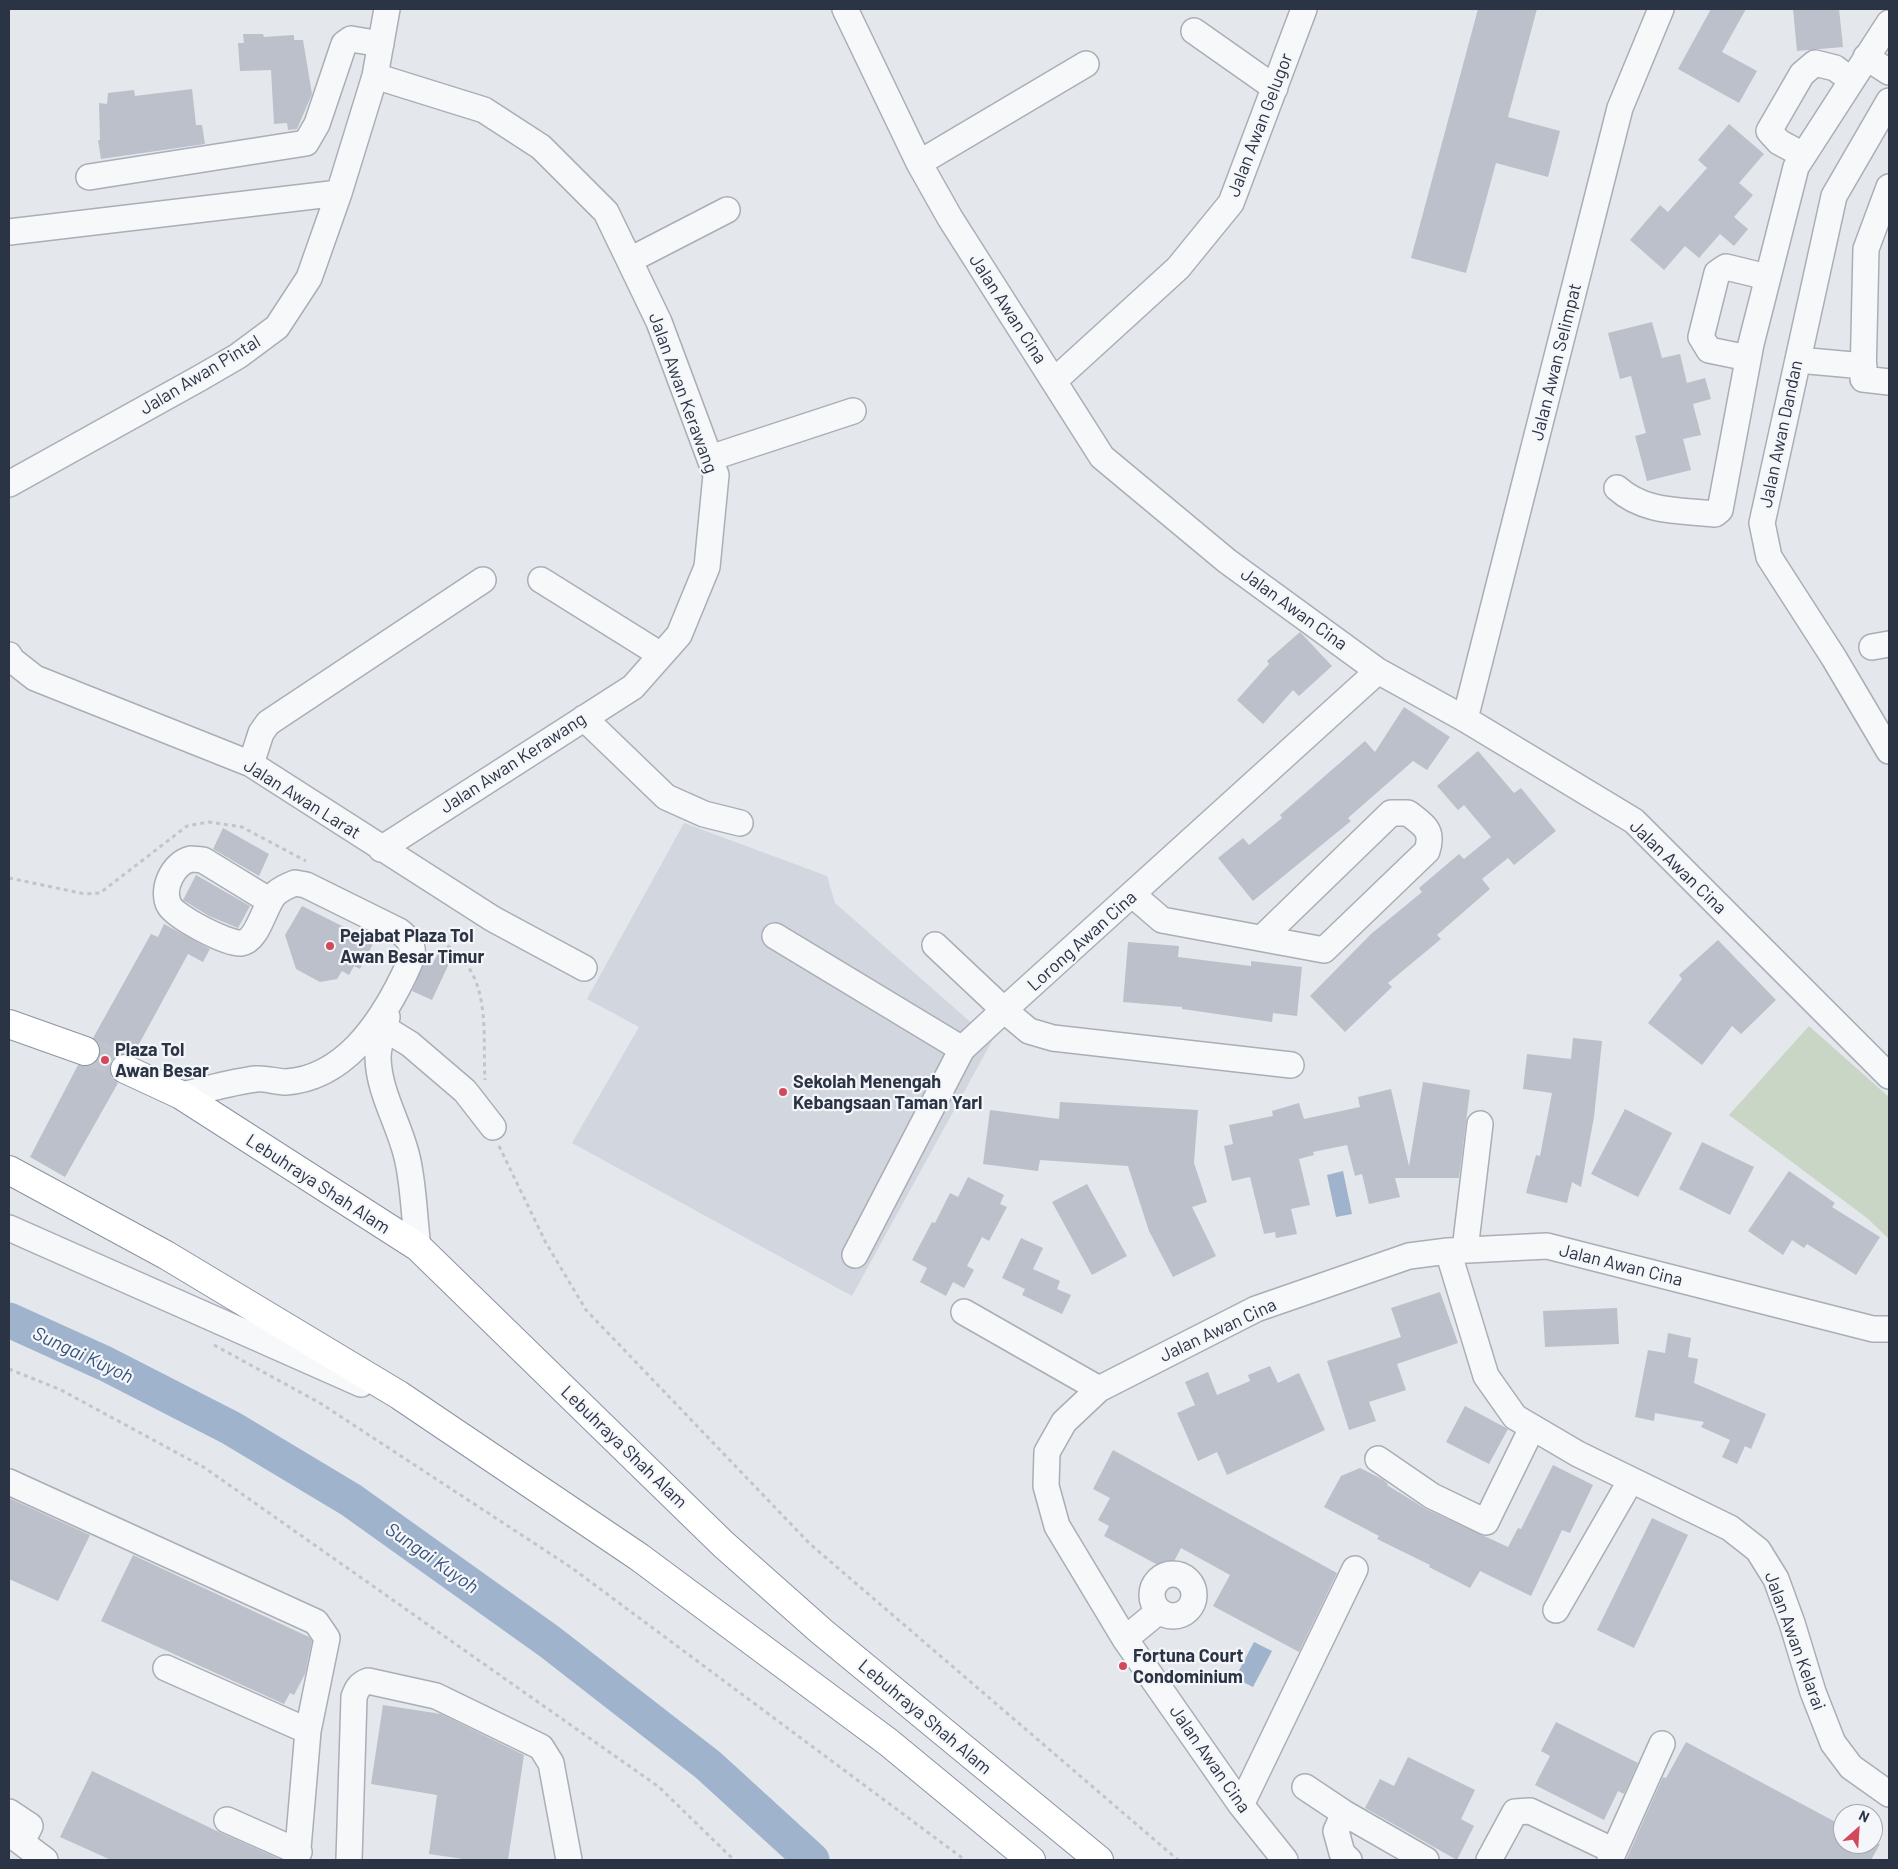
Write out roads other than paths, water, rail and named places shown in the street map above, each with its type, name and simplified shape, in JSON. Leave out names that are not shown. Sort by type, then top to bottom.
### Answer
[{"type":"highway","points":[[9,1024],[85,1052]]},
{"type":"highway","name":"Lebuhraya Shah Alam","points":[[125,1069],[181,1095],[418,1248],[722,1544],[821,1631],[1099,1860]]},
{"type":"highway","points":[[9,1170],[166,1255],[427,1415],[639,1557],[888,1742],[1031,1860]]},
{"type":"street","name":"Jalan Awan Pintal","points":[[9,484],[238,356],[277,327],[309,278],[339,193],[375,76],[387,9]]},
{"type":"street","name":"Jalan Awan Cina","points":[[845,9],[920,164],[950,218],[1102,457],[1227,561],[1378,671],[1465,719],[1634,821],[1889,1076]]},
{"type":"street","name":"Jalan Awan Gelugor","points":[[1054,381],[1178,268],[1231,203],[1304,9]]},
{"type":"street","name":"Jalan Awan Selimpat","points":[[1465,719],[1620,108],[1661,9]]},
{"type":"street","points":[[1194,31],[1275,88]]},
{"type":"street","points":[[1617,488],[1630,500],[1647,507],[1715,514],[1720,510],[1748,358],[1796,167],[1866,57],[1886,34]]},
{"type":"street","points":[[89,177],[306,143],[317,124],[344,44],[351,40],[381,44]]},
{"type":"street","points":[[1866,57],[1889,72]]},
{"type":"street","points":[[1802,156],[1779,142],[1769,131],[1802,74],[1815,63],[1835,68],[1851,80]]},
{"type":"street","points":[[920,164],[1086,64]]},
{"type":"street","name":"Jalan Awan Kerawang","points":[[375,76],[484,110],[541,147],[606,212],[659,322],[716,475],[707,568],[679,635],[634,688],[584,718],[381,849]]},
{"type":"street","name":"Jalan Awan Dandan","points":[[1889,101],[1834,196],[1762,523],[1769,557],[1834,658],[1889,751]]},
{"type":"street","points":[[1889,187],[1866,249],[1863,379],[1889,382]]},
{"type":"street","points":[[13,232],[339,193]]},
{"type":"street","points":[[630,260],[727,210]]},
{"type":"street","points":[[1748,358],[1709,350],[1701,337],[1718,273],[1726,267],[1767,277]]},
{"type":"street","points":[[1798,360],[1864,366]]},
{"type":"street","points":[[710,458],[853,411]]},
{"type":"street","points":[[251,764],[261,733],[268,723],[483,580]]},
{"type":"street","points":[[541,580],[661,655]]},
{"type":"street","name":"Jalan Awan Larat","points":[[9,655],[12,660],[35,678],[251,764],[493,919],[584,968]]},
{"type":"street","name":"Lorong Awan Cina","points":[[855,1254],[962,1049],[1378,671]]},
{"type":"street","points":[[584,718],[666,796],[704,814],[740,823]]},
{"type":"street","points":[[1133,895],[1162,920],[1324,950],[1427,851],[1430,842],[1428,830],[1408,813],[1391,813],[1262,938]]},
{"type":"street","points":[[181,1095],[256,1079],[286,1082],[314,1076],[340,1060],[367,1038],[392,998],[411,961],[413,948],[409,938],[399,931],[306,885],[294,883],[285,887],[270,901]]},
{"type":"street","points":[[775,936],[962,1049]]},
{"type":"street","points":[[935,945],[1029,1031],[1053,1038],[1291,1065]]},
{"type":"street","points":[[392,998],[378,1058],[383,1091],[400,1130],[408,1158],[418,1248]]},
{"type":"street","points":[[384,1028],[410,1044],[465,1091],[493,1127]]},
{"type":"street","points":[[1456,1251],[1480,1124]]},
{"type":"street","points":[[9,1228],[427,1415]]},
{"type":"street","name":"Jalan Awan Cina","points":[[1285,1860],[1241,1805],[1125,1639],[1057,1526],[1046,1486],[1047,1452],[1064,1422],[1099,1390],[1256,1309],[1409,1256],[1456,1251],[1547,1246],[1874,1329],[1889,1328]]},
{"type":"street","name":"Jalan Awan Kelarai","points":[[1456,1251],[1486,1376],[1515,1417],[1578,1454],[1730,1528],[1758,1550],[1776,1579],[1792,1623],[1813,1692],[1833,1743],[1851,1767],[1889,1794]]},
{"type":"street","points":[[964,1312],[1099,1390]]},
{"type":"street","points":[[1378,1460],[1432,1496],[1486,1522],[1532,1428]]},
{"type":"street","points":[[1556,1610],[1631,1480]]},
{"type":"street","points":[[9,1482],[316,1622],[327,1638],[308,1731],[298,1856],[227,1820]]},
{"type":"street","points":[[1241,1805],[1355,1569]]},
{"type":"street","points":[[1125,1639],[1159,1612]]},
{"type":"street","points":[[166,1668],[308,1731]]},
{"type":"street","points":[[349,1860],[354,1697],[361,1684],[368,1681],[436,1696],[541,1747],[551,1763],[569,1860]]},
{"type":"street","points":[[1489,1860],[1515,1812],[1530,1811],[1612,1856],[1662,1744]]},
{"type":"street","points":[[1305,1787],[1344,1813],[1426,1860]]},
{"type":"street","points":[[9,1812],[30,1826],[15,1838],[45,1860]]},
{"type":"street","points":[[1344,1813],[1336,1832],[1342,1853],[1349,1860]]},
{"type":"water","points":[[1343,1171],[1352,1214],[1336,1217],[1327,1175]]},
{"type":"water","points":[[1254,1642],[1272,1651],[1253,1687],[1235,1678]]},
{"type":"waterway","name":"Sungai Kuyoh","points":[[9,1320],[106,1364],[231,1428],[351,1500],[550,1642],[708,1765],[812,1860]]},
{"type":"tunnel","points":[[85,1051],[104,1057],[125,1069]]},
{"type":"place","name":"Pejabat Plaza Tol Awan Besar Timur","points":[[330,946]]},
{"type":"place","name":"Plaza Tol Awan Besar","points":[[105,1060]]},
{"type":"place","name":"Sekolah Menengah Kebangsaan Taman Yarl","points":[[783,1092]]},
{"type":"place","name":"Fortuna Court Condominium","points":[[1123,1666]]}]
